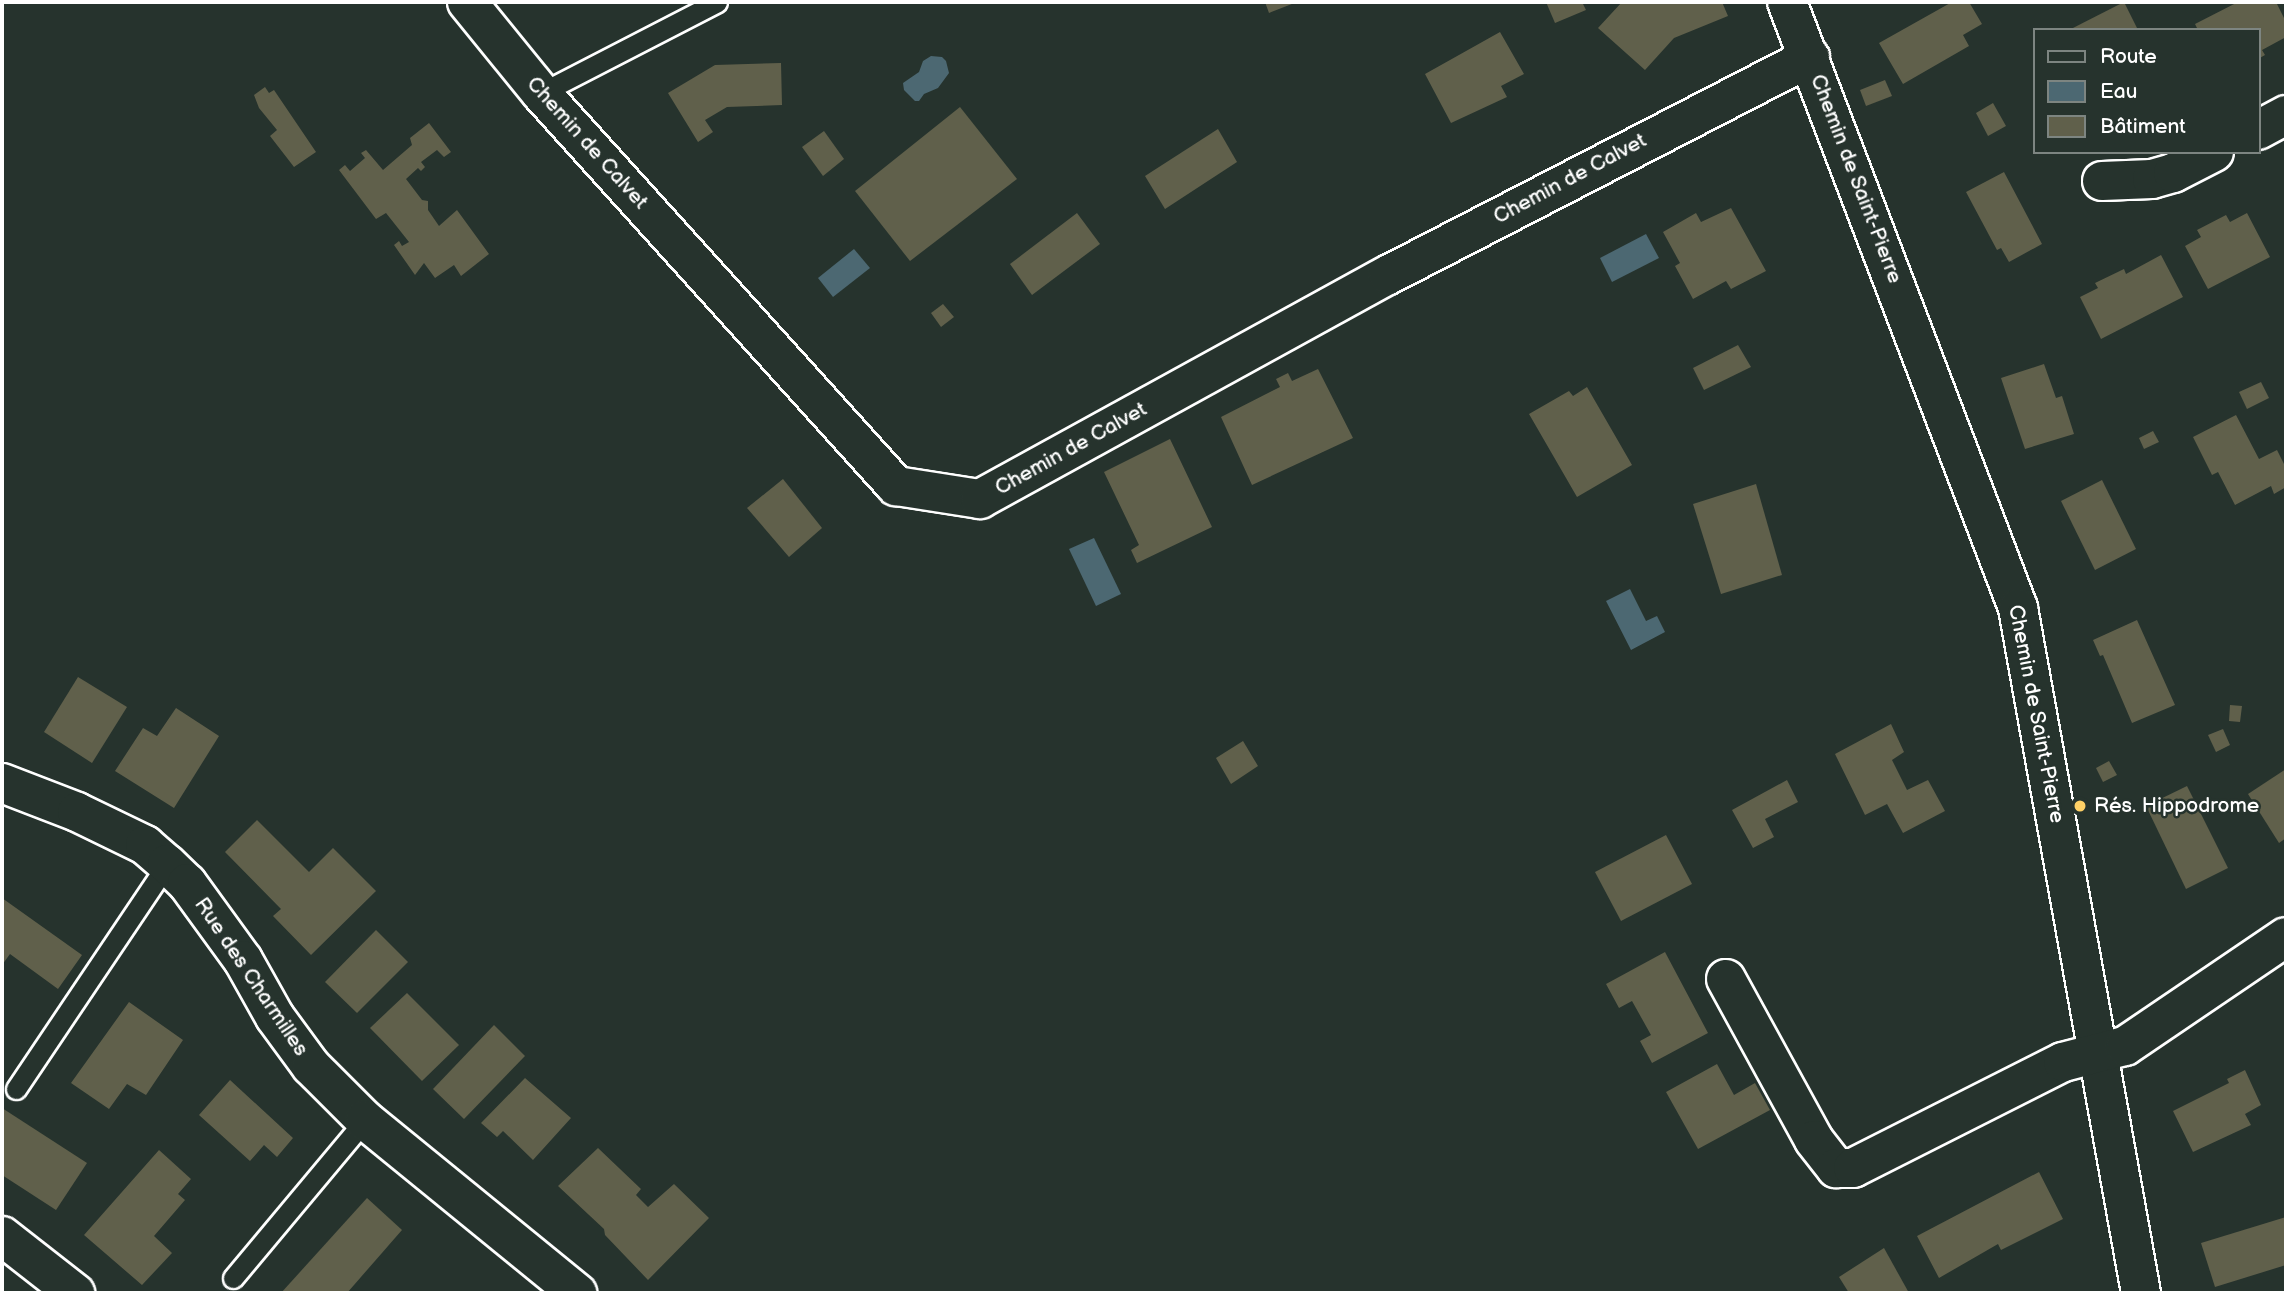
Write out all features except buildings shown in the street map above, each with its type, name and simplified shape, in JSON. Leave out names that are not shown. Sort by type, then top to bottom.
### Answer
[{"type":"street","name":"Chemin de Calvet","points":[[467,2],[541,93],[896,486],[980,499],[1388,275],[1810,57]]},
{"type":"street","name":"Chemin de Saint-Pierre","points":[[1787,2],[2018,608],[2141,1293]]},
{"type":"street","points":[[2260,129],[2286,116]]},
{"type":"street","points":[[2102,181],[2129,181],[2162,176],[2210,154]]},
{"type":"street","name":"Rue des Charmilles","points":[[2,783],[77,812],[145,845],[167,864],[187,883],[243,960],[275,1017],[311,1066],[365,1120],[577,1293]]},
{"type":"street","points":[[1726,979],[1814,1140],[1836,1168],[1853,1168],[2063,1062],[2126,1046],[2286,937]]},
{"type":"street","points":[[2,1236],[75,1293]]},
{"type":"lane","points":[[541,93],[717,2]]},
{"type":"lane","points":[[16,1089],[167,864]]},
{"type":"lane","points":[[233,1278],[365,1120]]},
{"type":"water","points":[[931,56],[942,57],[949,73],[938,88],[915,101],[904,90],[903,83],[919,72],[923,61]]},
{"type":"water","points":[[1646,234],[1659,258],[1612,282],[1600,258]]},
{"type":"water","points":[[854,249],[870,268],[833,297],[818,278]]},
{"type":"water","points":[[1094,538],[1121,594],[1096,606],[1069,549]]},
{"type":"water","points":[[1630,589],[1646,621],[1657,616],[1665,632],[1631,650],[1606,601]]},
{"type":"place","name":"Rés. Hippodrome","points":[[2080,806]]}]
